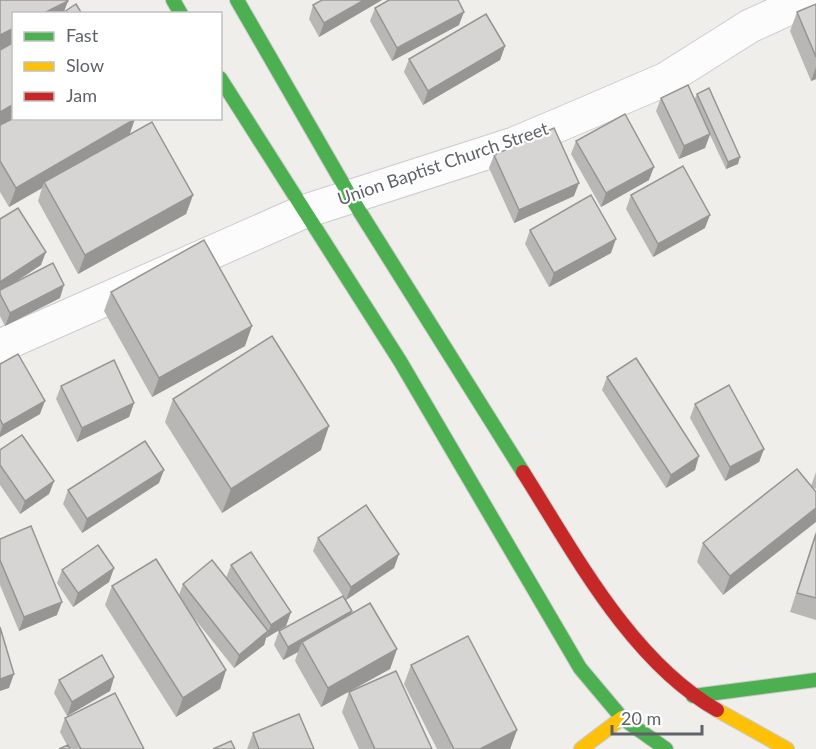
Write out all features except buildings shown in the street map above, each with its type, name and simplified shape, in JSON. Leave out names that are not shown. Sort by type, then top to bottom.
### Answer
[{"type":"main road","points":[[237,0],[350,196],[584,569],[644,650],[693,696],[787,749]]},
{"type":"main road","points":[[222,81],[303,212],[400,361],[580,668],[622,718],[666,749]]},
{"type":"main road","points":[[693,696],[816,680]]},
{"type":"main road","points":[[581,749],[622,718]]},
{"type":"street","name":"Union Baptist Church Street","points":[[0,346],[303,212],[514,144],[580,116],[666,79],[750,26],[807,0]]},
{"type":"traffic: fast","points":[[173,0],[180,12]]},
{"type":"traffic: fast","points":[[237,0],[350,196],[523,472]]},
{"type":"traffic: fast","points":[[222,81],[400,361],[580,668],[622,718],[666,749]]},
{"type":"traffic: fast","points":[[693,696],[816,680]]},
{"type":"traffic: slow","points":[[717,710],[787,749]]},
{"type":"traffic: slow","points":[[581,749],[622,718]]},
{"type":"traffic: jam","points":[[523,472],[607,603],[632,635],[658,664],[686,689],[717,710]]}]
